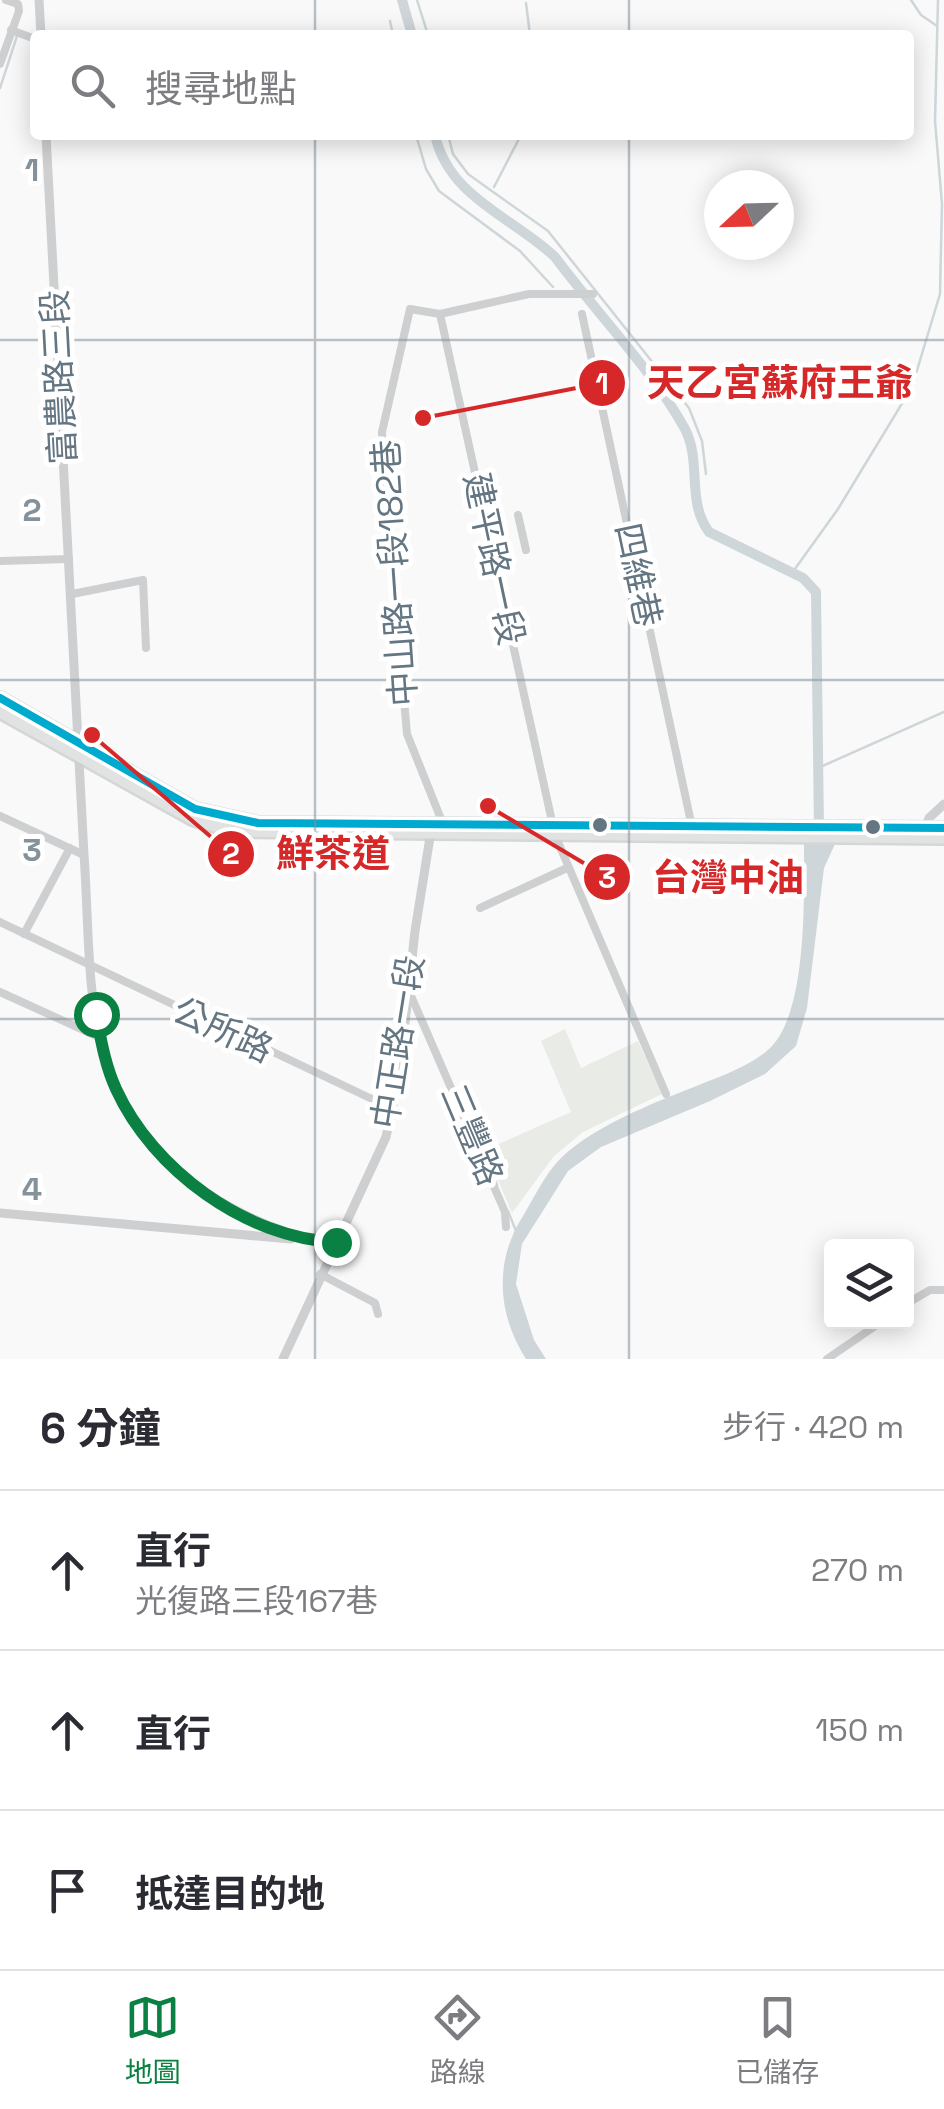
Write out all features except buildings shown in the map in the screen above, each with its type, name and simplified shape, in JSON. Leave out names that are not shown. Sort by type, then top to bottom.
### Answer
[{"type":"main road","points":[[0,698],[195,809],[234,820],[438,828],[923,834],[944,838]]},
{"type":"main road","points":[[0,712],[192,819],[231,831],[281,834],[438,828]]},
{"type":"main road","points":[[923,834],[944,828]]},
{"type":"street","points":[[0,64],[21,2],[6,0]]},
{"type":"street","points":[[38,30],[39,0]]},
{"type":"street","points":[[12,30],[30,35]]},
{"type":"street","name":"富農路三段","points":[[46,140],[84,854],[104,1060],[136,1125],[164,1159],[264,1231]]},
{"type":"street","points":[[440,314],[529,294],[593,294]]},
{"type":"street","name":"中山路一段182巷","points":[[438,828],[407,734],[382,432],[410,309],[440,314]]},
{"type":"street","name":"建平路一段","points":[[440,314],[553,830],[666,1094]]},
{"type":"street","name":"四維巷","points":[[582,314],[693,831]]},
{"type":"street","points":[[518,515],[526,550]]},
{"type":"street","points":[[0,562],[69,559]]},
{"type":"street","points":[[72,594],[142,580],[146,648]]},
{"type":"street","points":[[923,834],[929,818],[944,804]]},
{"type":"street","points":[[0,816],[84,854]]},
{"type":"street","name":"中正路一段","points":[[284,1359],[386,1138],[394,1109],[408,989],[438,828]]},
{"type":"street","points":[[24,934],[70,848]]},
{"type":"street","points":[[480,908],[567,868]]},
{"type":"street","name":"公所路","points":[[0,922],[394,1109]]},
{"type":"street","name":"三豐路","points":[[408,989],[504,1212],[506,1227]]},
{"type":"street","points":[[0,992],[100,1038]]},
{"type":"street","points":[[0,1213],[264,1231],[336,1242]]},
{"type":"street","points":[[320,1274],[376,1302],[378,1314]]},
{"type":"street","points":[[914,1299],[930,1290],[944,1290]]},
{"type":"street","points":[[827,1359],[871,1329]]},
{"type":"shaded area","points":[[804,843],[835,844],[824,868],[807,1008],[796,1046],[765,1074],[601,1147],[568,1171],[522,1244],[516,1284],[534,1340],[546,1359],[526,1359],[509,1324],[503,1288],[507,1251],[514,1233],[549,1172],[573,1147],[624,1117],[752,1061],[769,1049],[782,1032],[791,1009],[801,952]]},
{"type":"shaded area","points":[[565,1029],[581,1068],[638,1041],[662,1094],[583,1132],[554,1156],[512,1213],[485,1150],[571,1112],[541,1041]]},
{"type":"waterway","points":[[402,0],[411,30]]},
{"type":"waterway","points":[[417,0],[426,30]]},
{"type":"waterway","points":[[911,0],[921,15],[937,26]]},
{"type":"waterway","points":[[792,573],[838,509],[912,387],[940,294],[942,204],[935,121],[938,0]]},
{"type":"waterway","points":[[526,3],[529,30]]},
{"type":"waterway","points":[[390,21],[392,30]]},
{"type":"waterway","points":[[0,88],[17,36]]},
{"type":"waterway","points":[[417,140],[426,169],[439,191],[520,251],[553,287]]},
{"type":"waterway","points":[[437,140],[442,157],[468,191],[555,257],[672,407],[690,442],[698,507],[709,532],[803,578],[816,592],[819,831]]},
{"type":"waterway","points":[[449,140],[453,154],[468,174],[548,231],[689,408],[702,441],[706,474]]},
{"type":"waterway","points":[[494,187],[518,140]]},
{"type":"waterway","points":[[818,768],[944,712]]},
{"type":"waterway","points":[[466,1115],[497,1185]]},
{"type":"waterway","points":[[508,1211],[516,1231]]},
{"type":"transit line","points":[[0,698],[195,809],[258,823],[944,828]]},
{"type":"place","name":"天乙宮蘇府王爺","points":[[423,418]]},
{"type":"place","name":"鮮茶道","points":[[92,735]]},
{"type":"place","name":"台灣中油","points":[[488,806]]},
{"type":"route","points":[[96,1014],[104,1060],[116,1090],[136,1125],[164,1159],[197,1187],[265,1226],[336,1242]]}]
